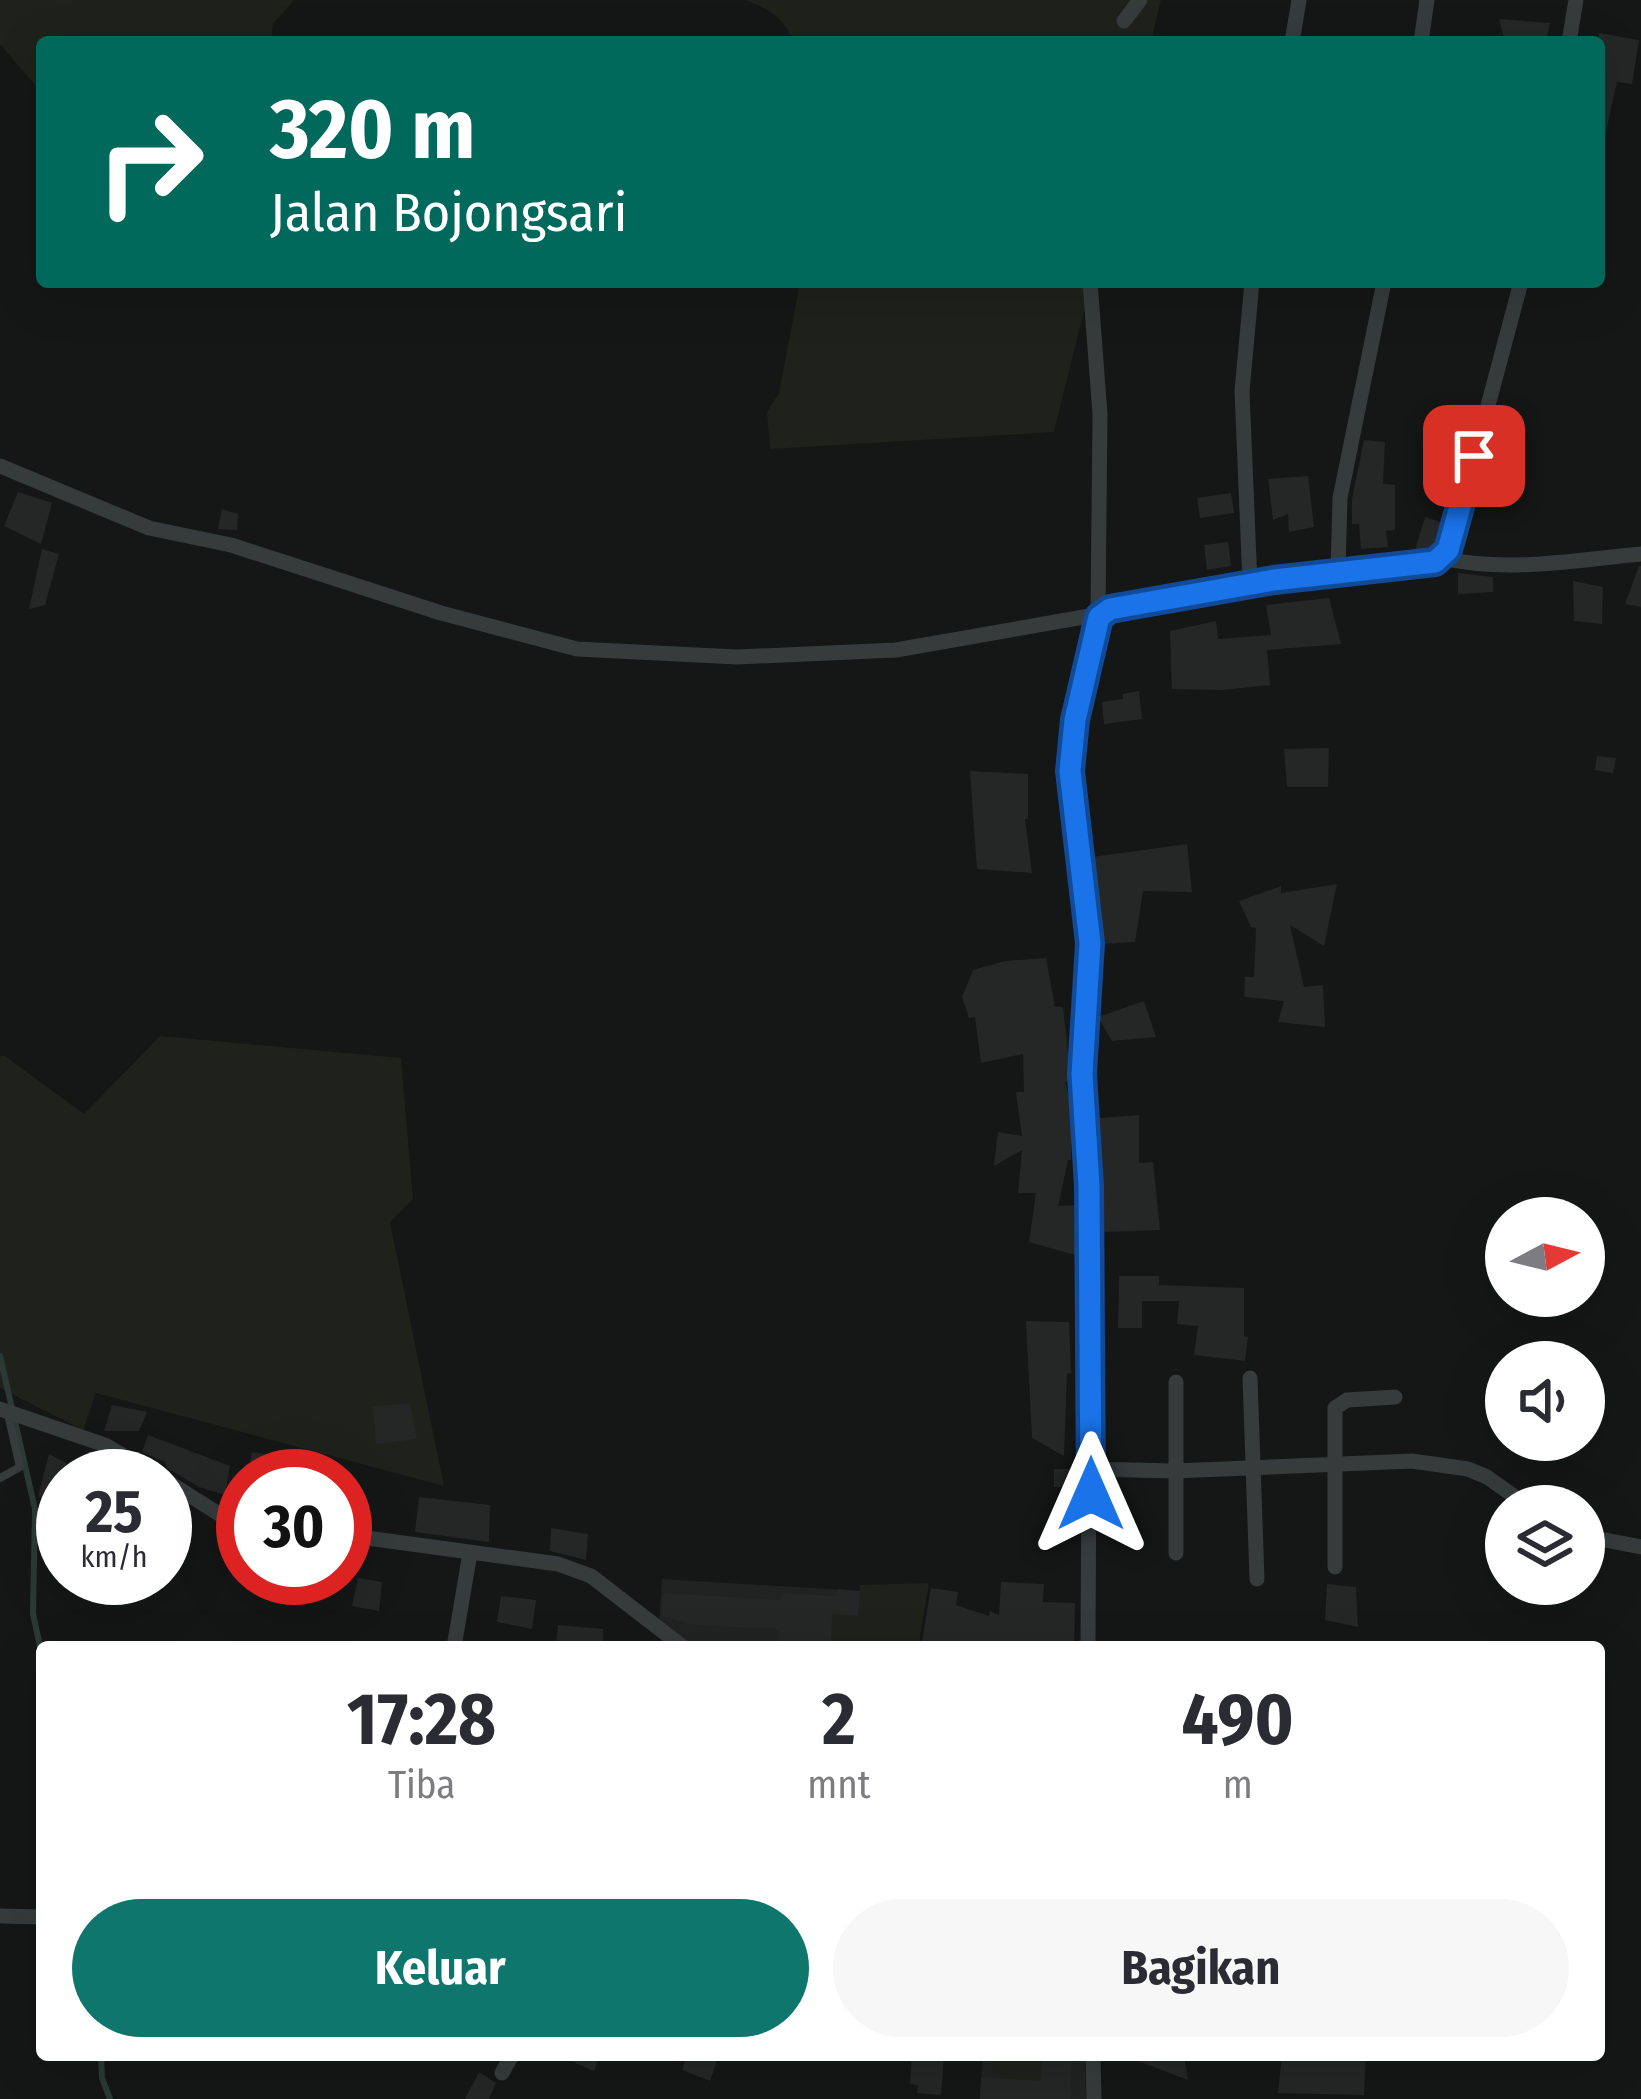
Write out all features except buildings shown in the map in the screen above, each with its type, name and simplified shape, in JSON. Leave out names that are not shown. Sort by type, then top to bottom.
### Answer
[{"type":"street","points":[[1124,21],[1140,0]]},
{"type":"street","points":[[1293,36],[1299,0]]},
{"type":"street","points":[[1422,36],[1426,0]]},
{"type":"street","points":[[1570,36],[1576,0]]},
{"type":"street","points":[[1088,1641],[1089,1186],[1082,1074],[1090,943],[1070,771],[1075,720],[1100,614],[1100,414],[1090,288]]},
{"type":"street","points":[[1250,584],[1242,391],[1251,288]]},
{"type":"street","points":[[1338,571],[1340,499],[1383,288]]},
{"type":"street","points":[[0,466],[117,518],[231,544],[536,640],[591,651],[737,657],[938,644],[1250,584],[1426,565],[1442,558],[1451,544],[1519,288]]},
{"type":"street","points":[[1442,558],[1526,565],[1641,554]]},
{"type":"street","points":[[1250,1378],[1257,1580]]},
{"type":"street","points":[[1176,1382],[1176,1553]]},
{"type":"street","points":[[1335,1567],[1337,1406],[1347,1400],[1395,1397]]},
{"type":"street","points":[[4,1411],[112,1449]]},
{"type":"street","points":[[1091,1469],[1174,1471],[1412,1460],[1468,1469],[1498,1485]]},
{"type":"street","points":[[372,1539],[582,1571],[675,1641]]},
{"type":"street","points":[[1605,1540],[1641,1547]]},
{"type":"street","points":[[455,1641],[470,1552]]},
{"type":"street","points":[[0,1916],[36,1917]]},
{"type":"street","points":[[502,2073],[509,2061]]},
{"type":"street","points":[[1093,2061],[1094,2099]]},
{"type":"lane","points":[[0,1478],[20,1467],[4,1411]]},
{"type":"shaded area","points":[[0,0],[294,0],[273,24],[272,36],[36,36],[36,86],[0,44]]},
{"type":"shaded area","points":[[745,0],[1161,0],[1152,36],[790,36],[775,15]]},
{"type":"shaded area","points":[[799,288],[1090,288],[1054,432],[770,449],[767,412],[779,393]]},
{"type":"shaded area","points":[[160,1036],[401,1058],[413,1199],[390,1222],[444,1486],[372,1467],[372,1449],[306,1449],[96,1393],[83,1430],[0,1388],[0,1056],[84,1114]]},
{"type":"shaded area","points":[[662,1579],[860,1591],[856,1641],[686,1641],[659,1622]]},
{"type":"shaded area","points":[[929,1583],[919,1641],[831,1641],[832,1614],[858,1615],[860,1585]]},
{"type":"shaded area","points":[[983,2061],[1085,2061],[1086,2099],[980,2099]]},
{"type":"shaded area","points":[[993,2061],[1042,2061],[1041,2081],[992,2078]]},
{"type":"waterway","points":[[0,1356],[35,1509],[33,1614],[39,1641]]},
{"type":"waterway","points":[[101,2061],[110,2099]]},
{"type":"route","points":[[1091,1494],[1089,1186],[1082,1074],[1090,943],[1070,771],[1075,720],[1099,617],[1110,609],[1274,580],[1435,562],[1448,550],[1474,456]]}]
